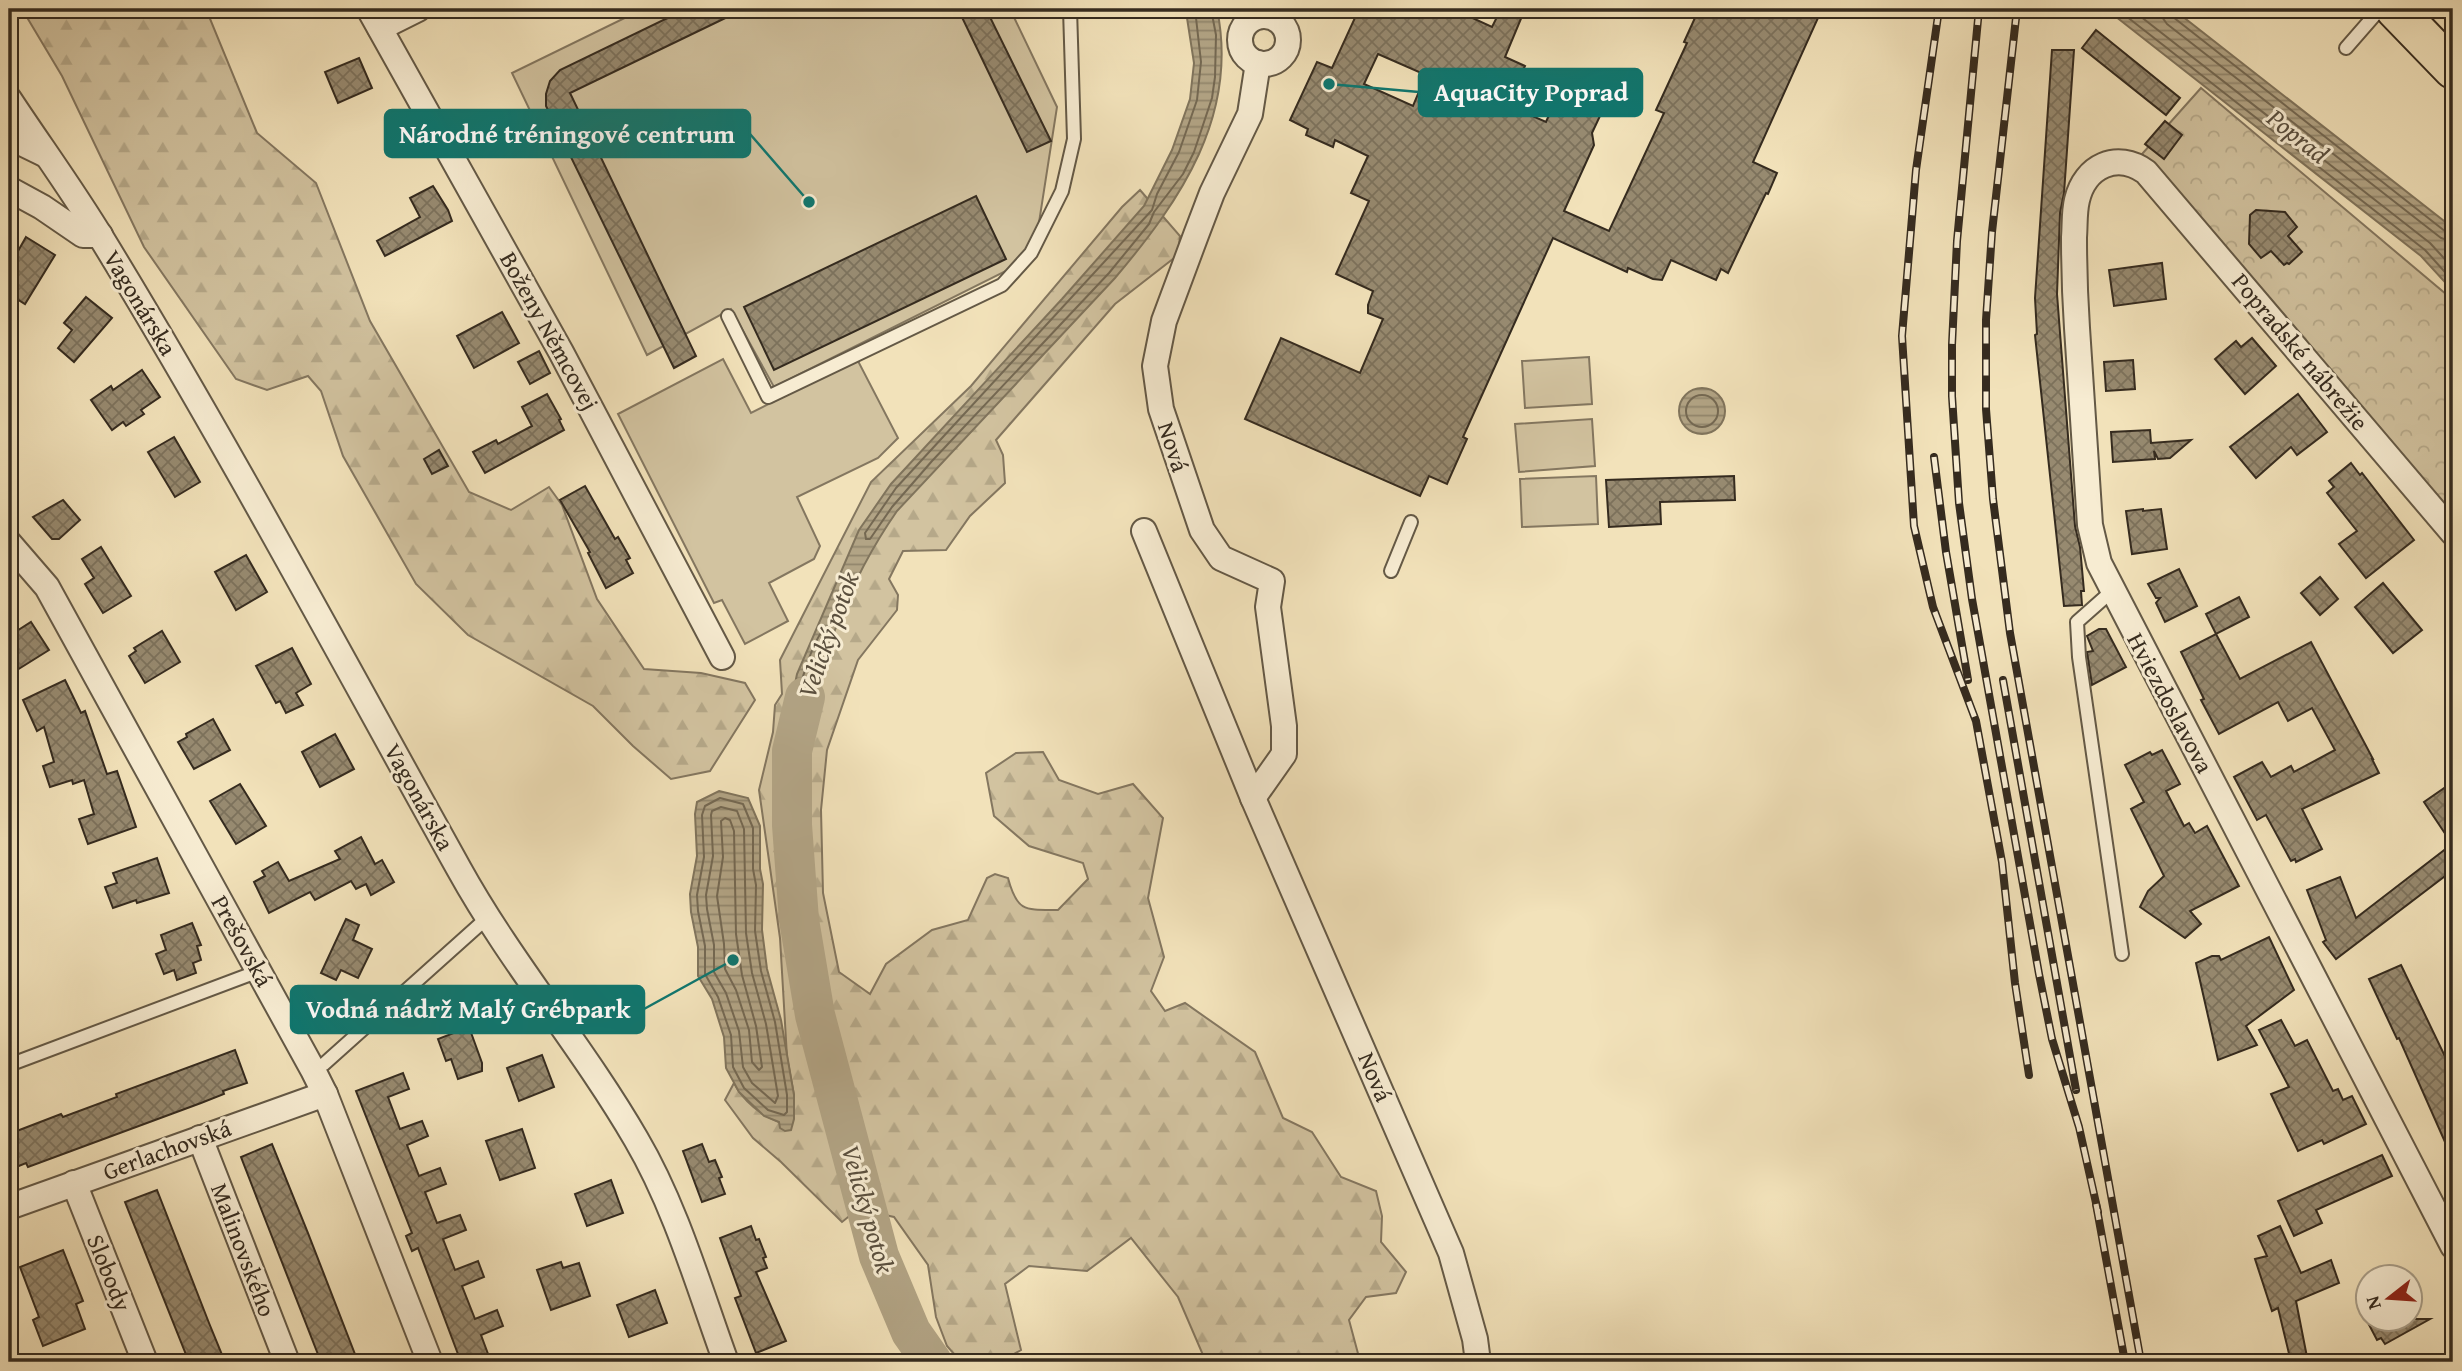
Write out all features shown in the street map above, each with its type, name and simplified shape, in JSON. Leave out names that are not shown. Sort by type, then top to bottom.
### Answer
[{"type":"main road","points":[[2395,9],[2453,69]]},
{"type":"street","points":[[375,18],[418,9]]},
{"type":"street","points":[[1250,14],[1275,18],[1286,29],[1288,37],[1280,58],[1273,62],[1258,63],[1246,55],[1240,41],[1250,14]]},
{"type":"street","name":"Boženy Němcovej","points":[[375,18],[561,352],[722,657]]},
{"type":"street","name":"Nová","points":[[1253,798],[1284,754],[1284,726],[1268,607],[1272,581],[1221,558],[1202,530],[1161,409],[1155,366],[1164,321],[1212,192],[1250,114],[1258,63]]},
{"type":"street","name":"Vagonárska","points":[[9,99],[100,235],[166,345],[329,631],[487,918],[612,1099],[638,1142],[679,1233],[726,1362]]},
{"type":"street","name":"Vagonárska","points":[[9,137],[46,156]]},
{"type":"street","name":"Hviezdoslavova","points":[[2146,172],[2127,162],[2110,162],[2094,173],[2081,187],[2075,210],[2074,282],[2090,525],[2099,563],[2453,1246]]},
{"type":"street","name":"Popradské nábrežie","points":[[2146,172],[2453,533]]},
{"type":"street","name":"Vagonárska","points":[[9,189],[42,207],[83,235],[100,235]]},
{"type":"street","name":"Nová","points":[[1144,531],[1253,798],[1451,1253],[1475,1339],[1478,1362]]},
{"type":"street","name":"Prešovská","points":[[9,543],[47,587],[313,1070],[325,1094],[430,1362]]},
{"type":"street","name":"Gerlachovská","points":[[9,1207],[325,1094]]},
{"type":"street","name":"Malinovského","points":[[200,1138],[287,1362]]},
{"type":"street","name":"Slobody","points":[[74,1183],[145,1362]]},
{"type":"lane","points":[[728,316],[768,397],[1002,285],[1031,253],[1062,191],[1074,139],[1070,9]]},
{"type":"lane","points":[[2346,48],[2380,9]]},
{"type":"lane","points":[[1391,571],[1410,522]]},
{"type":"lane","points":[[2112,592],[2077,622],[2079,657],[2122,954]]},
{"type":"lane","points":[[313,1070],[324,1064],[487,918]]},
{"type":"lane","points":[[9,1065],[259,971]]},
{"type":"green space","points":[[22,9],[206,9],[257,133],[316,183],[370,321],[469,492],[511,510],[549,487],[562,505],[597,599],[644,669],[701,673],[745,683],[755,700],[710,771],[671,779],[593,706],[468,635],[416,584],[343,456],[321,391],[308,376],[267,390],[236,379],[144,247],[62,76]]},
{"type":"green space","points":[[643,9],[1010,9],[1057,107],[1038,229],[1018,265],[774,387],[731,309],[647,355],[512,73]]},
{"type":"green space","points":[[2201,88],[2453,300],[2453,524],[2142,154]]},
{"type":"green space","points":[[1140,190],[1180,236],[1178,255],[1115,304],[996,440],[1003,455],[1005,483],[970,516],[946,550],[903,551],[889,579],[898,595],[897,610],[858,660],[827,750],[821,810],[823,893],[839,972],[870,994],[886,964],[932,930],[968,920],[987,878],[995,874],[1008,878],[1019,903],[1030,909],[1047,910],[1058,910],[1088,879],[1083,863],[1029,846],[994,816],[986,773],[1016,753],[1043,752],[1059,780],[1098,794],[1133,784],[1163,818],[1148,898],[1164,957],[1151,991],[1165,1011],[1185,1003],[1255,1052],[1283,1118],[1312,1132],[1341,1177],[1376,1191],[1382,1216],[1381,1242],[1406,1272],[1396,1293],[1366,1297],[1349,1320],[1360,1361],[1358,1362],[1206,1362],[1178,1297],[1131,1238],[1087,1271],[1029,1266],[1005,1284],[1021,1350],[1000,1362],[961,1362],[947,1346],[936,1317],[928,1265],[894,1217],[858,1209],[842,1222],[753,1138],[725,1100],[734,1083],[753,1107],[779,1122],[794,1095],[787,1057],[780,938],[759,790],[773,732],[775,705],[782,694],[780,660],[871,482],[971,386],[1122,207]]},
{"type":"green space","points":[[1589,357],[1592,404],[1525,408],[1522,361]]},
{"type":"green space","points":[[723,359],[751,413],[857,359],[898,438],[878,458],[797,497],[820,546],[814,559],[769,583],[788,621],[745,644],[722,600],[714,603],[618,414]]},
{"type":"green space","points":[[1592,419],[1595,466],[1519,472],[1515,424]]},
{"type":"green space","points":[[1596,476],[1598,524],[1522,527],[1520,479]]},
{"type":"water","points":[[1188,9],[1217,9],[1222,48],[1220,85],[1212,120],[1182,187],[1162,218],[1115,278],[897,511],[864,566],[836,626],[816,689],[805,752],[787,750],[791,703],[797,674],[859,530],[891,484],[1144,206],[1172,150],[1190,99],[1194,63]]},
{"type":"water","name":"Poprad","points":[[2106,9],[2173,9],[2453,228],[2453,291],[2421,256]]},
{"type":"water","points":[[1702,388],[1711,389],[1718,395],[1724,402],[1724,420],[1718,427],[1711,433],[1702,434],[1693,433],[1686,427],[1680,420],[1679,411],[1680,402],[1686,395],[1693,389]]},
{"type":"water","points":[[719,791],[748,798],[760,826],[762,930],[767,969],[781,1020],[794,1095],[791,1130],[780,1128],[779,1122],[764,1116],[739,1092],[726,1068],[724,1037],[712,999],[698,976],[698,947],[690,894],[697,856],[695,814],[697,802]]},
{"type":"building","points":[[686,9],[744,9],[570,93],[696,356],[674,368],[546,106],[546,94],[550,81],[560,70]]},
{"type":"building","points":[[958,9],[986,9],[1051,141],[1027,152]]},
{"type":"building","points":[[1359,9],[1453,9],[1492,27],[1501,9],[1525,9],[1505,57],[1525,66],[1507,105],[1546,122],[1568,71],[1600,86],[1596,96],[1607,101],[1592,133],[1594,145],[1564,211],[1609,231],[1664,113],[1656,110],[1687,43],[1684,42],[1699,9],[1822,9],[1753,162],[1777,173],[1728,273],[1721,269],[1716,280],[1671,260],[1662,280],[1653,279],[1628,268],[1627,272],[1553,238],[1463,437],[1467,439],[1447,484],[1429,476],[1420,496],[1245,419],[1281,338],[1360,373],[1383,319],[1368,313],[1373,291],[1336,274],[1369,201],[1351,193],[1368,156],[1335,140],[1333,147],[1306,135],[1308,129],[1290,120],[1317,62],[1332,68]],"holes":[[[1378,54],[1426,75],[1413,106],[1364,84]]]},
{"type":"building","points":[[2096,30],[2180,98],[2166,115],[2082,48]]},
{"type":"building","points":[[2052,50],[2074,50],[2064,193],[2060,213],[2057,294],[2075,526],[2084,591],[2081,591],[2082,605],[2064,606],[2035,335],[2035,298]]},
{"type":"building","points":[[359,58],[372,88],[338,103],[325,72]]},
{"type":"building","points":[[2165,121],[2182,135],[2164,159],[2145,144]]},
{"type":"building","points":[[433,186],[452,221],[385,256],[377,241],[420,217],[410,198]]},
{"type":"building","points":[[976,196],[1006,259],[774,370],[744,307]]},
{"type":"building","points":[[2256,210],[2285,212],[2297,227],[2288,236],[2302,252],[2289,264],[2284,265],[2271,251],[2261,258],[2249,244],[2250,215]]},
{"type":"building","points":[[26,237],[55,255],[25,304],[9,294],[9,267]]},
{"type":"building","points":[[2162,263],[2166,299],[2114,306],[2109,270]]},
{"type":"building","points":[[86,297],[112,318],[74,362],[58,348],[72,330],[64,323]]},
{"type":"building","points":[[502,312],[519,343],[474,368],[457,336]]},
{"type":"building","points":[[2252,338],[2276,366],[2245,394],[2215,359],[2236,341],[2241,347]]},
{"type":"building","points":[[539,351],[550,373],[530,384],[518,362]]},
{"type":"building","points":[[2133,360],[2135,389],[2106,391],[2104,362]]},
{"type":"building","points":[[142,370],[160,397],[141,410],[144,414],[126,426],[123,422],[112,430],[91,400],[111,386],[113,390]]},
{"type":"building","points":[[547,394],[564,430],[485,473],[473,452],[496,440],[498,444],[532,426],[522,407]]},
{"type":"building","points":[[2298,394],[2327,432],[2297,455],[2291,447],[2256,478],[2230,447]]},
{"type":"building","points":[[2150,430],[2151,443],[2191,440],[2170,458],[2158,459],[2154,451],[2155,459],[2113,462],[2111,432]]},
{"type":"building","points":[[174,437],[200,482],[175,497],[148,452]]},
{"type":"building","points":[[439,450],[448,466],[432,474],[424,459]]},
{"type":"building","points":[[2351,463],[2360,475],[2362,473],[2414,540],[2366,578],[2339,544],[2357,531],[2327,493],[2334,487],[2329,481]]},
{"type":"building","points":[[1734,476],[1735,500],[1660,502],[1661,524],[1609,527],[1606,480]]},
{"type":"building","points":[[585,486],[615,539],[618,537],[630,558],[626,560],[633,573],[606,588],[588,553],[590,552],[560,500]]},
{"type":"building","points":[[63,500],[80,520],[59,539],[52,539],[33,517]]},
{"type":"building","points":[[2161,509],[2167,549],[2132,554],[2126,511]]},
{"type":"building","points":[[101,547],[131,596],[103,613],[85,584],[94,578],[82,559]]},
{"type":"building","points":[[246,555],[267,592],[236,610],[215,572]]},
{"type":"building","points":[[2179,569],[2197,606],[2165,622],[2156,603],[2160,598],[2156,598],[2148,584]]},
{"type":"building","points":[[2320,577],[2338,599],[2320,615],[2301,593]]},
{"type":"building","points":[[2383,583],[2422,630],[2393,653],[2355,607]]},
{"type":"building","points":[[2239,597],[2249,617],[2216,634],[2206,614]]},
{"type":"building","points":[[31,622],[49,650],[9,675],[9,636]]},
{"type":"building","points":[[2099,629],[2106,629],[2126,667],[2092,685],[2087,652],[2093,651],[2087,636]]},
{"type":"building","points":[[162,631],[180,662],[145,683],[129,656],[136,651],[134,648]]},
{"type":"building","points":[[2216,634],[2240,679],[2311,642],[2379,773],[2302,809],[2322,849],[2296,862],[2295,859],[2291,861],[2266,815],[2257,820],[2234,777],[2262,762],[2271,777],[2291,766],[2294,772],[2335,750],[2312,708],[2288,721],[2278,702],[2219,734],[2181,652]]},
{"type":"building","points":[[292,648],[311,684],[296,693],[303,705],[286,713],[280,701],[276,703],[256,666]]},
{"type":"building","points":[[65,680],[81,713],[85,711],[107,774],[117,771],[136,827],[88,844],[79,819],[94,814],[84,780],[73,784],[72,780],[50,787],[43,766],[54,762],[44,727],[37,731],[23,700]]},
{"type":"building","points":[[213,719],[230,750],[194,769],[178,742],[187,737],[186,734]]},
{"type":"building","points":[[335,734],[354,769],[320,787],[302,752]]},
{"type":"building","points":[[2162,750],[2180,784],[2166,791],[2184,826],[2189,823],[2195,833],[2207,826],[2239,886],[2190,911],[2201,924],[2185,938],[2140,907],[2148,891],[2164,876],[2131,809],[2144,802],[2125,765],[2150,752],[2152,755]]},
{"type":"building","points":[[2453,782],[2453,870],[2336,959],[2323,942],[2326,940],[2307,890],[2340,877],[2356,918],[2452,844],[2424,802]]},
{"type":"building","points":[[240,784],[266,826],[236,844],[210,801]]},
{"type":"building","points":[[361,837],[375,864],[382,860],[394,882],[371,895],[366,884],[356,889],[351,881],[315,900],[310,892],[269,913],[254,882],[265,876],[262,871],[278,862],[289,881],[340,859],[335,851]]},
{"type":"building","points":[[157,858],[169,893],[113,908],[105,887],[117,883],[113,873]]},
{"type":"building","points":[[346,919],[359,925],[353,940],[372,949],[358,978],[341,970],[336,980],[321,973]]},
{"type":"building","points":[[192,923],[201,945],[197,946],[201,960],[193,963],[196,973],[177,980],[174,970],[164,974],[156,954],[166,950],[161,935]]},
{"type":"building","points":[[2269,937],[2294,990],[2246,1026],[2257,1045],[2218,1060],[2196,963],[2212,956],[2219,956],[2221,960]]},
{"type":"building","points":[[2401,965],[2453,1073],[2453,1160],[2399,1038],[2397,1039],[2369,979]]},
{"type":"building","points":[[2281,1020],[2295,1046],[2307,1040],[2333,1091],[2338,1089],[2343,1100],[2352,1096],[2366,1124],[2324,1144],[2322,1140],[2298,1151],[2271,1094],[2289,1087],[2259,1030]]},
{"type":"building","points":[[469,1027],[482,1063],[482,1071],[458,1079],[451,1059],[446,1061],[438,1039]]},
{"type":"building","points":[[235,1050],[247,1083],[223,1091],[224,1094],[201,1103],[28,1167],[26,1163],[9,1170],[9,1134],[117,1097],[116,1094]]},
{"type":"building","points":[[542,1055],[554,1087],[519,1101],[507,1068]]},
{"type":"building","points":[[403,1073],[409,1089],[388,1097],[400,1129],[422,1121],[428,1136],[407,1145],[419,1176],[440,1168],[446,1184],[425,1192],[437,1223],[460,1215],[466,1230],[443,1239],[455,1270],[478,1261],[484,1277],[462,1286],[475,1319],[497,1310],[503,1326],[481,1335],[491,1362],[461,1362],[418,1248],[412,1251],[406,1236],[412,1233],[356,1091]]},
{"type":"building","points":[[522,1129],[535,1168],[500,1180],[486,1141]]},
{"type":"building","points":[[272,1144],[358,1362],[321,1362],[241,1157]]},
{"type":"building","points":[[702,1144],[709,1162],[715,1160],[725,1194],[702,1202],[683,1151]]},
{"type":"building","points":[[2382,1155],[2392,1176],[2316,1210],[2322,1223],[2294,1236],[2278,1201]]},
{"type":"building","points":[[611,1180],[623,1213],[587,1226],[575,1194]]},
{"type":"building","points":[[157,1190],[225,1362],[189,1362],[125,1202]]},
{"type":"building","points":[[751,1226],[766,1257],[763,1258],[767,1268],[756,1272],[786,1341],[756,1353],[735,1298],[741,1296],[720,1238]]},
{"type":"building","points":[[2280,1226],[2301,1273],[2331,1260],[2339,1283],[2296,1301],[2308,1362],[2291,1362],[2278,1308],[2272,1311],[2255,1259],[2267,1256],[2258,1236]]},
{"type":"building","points":[[63,1250],[83,1301],[76,1304],[85,1329],[43,1346],[33,1320],[39,1317],[20,1267]]},
{"type":"building","points":[[561,1262],[563,1268],[579,1263],[590,1296],[551,1310],[537,1270]]},
{"type":"building","points":[[655,1290],[667,1323],[629,1337],[617,1305]]},
{"type":"building","points":[[2373,1332],[2407,1332],[2385,1344],[2381,1338],[2377,1340]]},
{"type":"waterway","name":"Velický potok","points":[[805,697],[792,751],[792,825],[799,920],[815,1015],[879,1256],[911,1332],[932,1362]]},
{"type":"railway","points":[[1939,9],[1916,170],[1902,336],[1914,526],[1933,607],[1976,721],[2002,862],[2015,983],[2029,1075]]},
{"type":"railway","points":[[1979,9],[1957,241],[1952,345],[1952,396],[1959,503],[1972,599],[2039,974],[2052,1039],[2079,1127],[2098,1212]]},
{"type":"railway","points":[[2017,9],[1992,232],[1986,320],[1986,409],[1993,499],[2010,633],[2141,1362]]},
{"type":"railway","points":[[1934,457],[1946,552],[1968,680]]},
{"type":"railway","points":[[2003,680],[2076,1090]]},
{"type":"railway","points":[[2096,1204],[2125,1362]]},
{"type":"place","name":"AquaCity Poprad","points":[[1329,84]]},
{"type":"place","name":"Národné tréningové centrum","points":[[809,202]]},
{"type":"place","name":"Vodná nádrž Malý Grébpark","points":[[733,960]]}]
